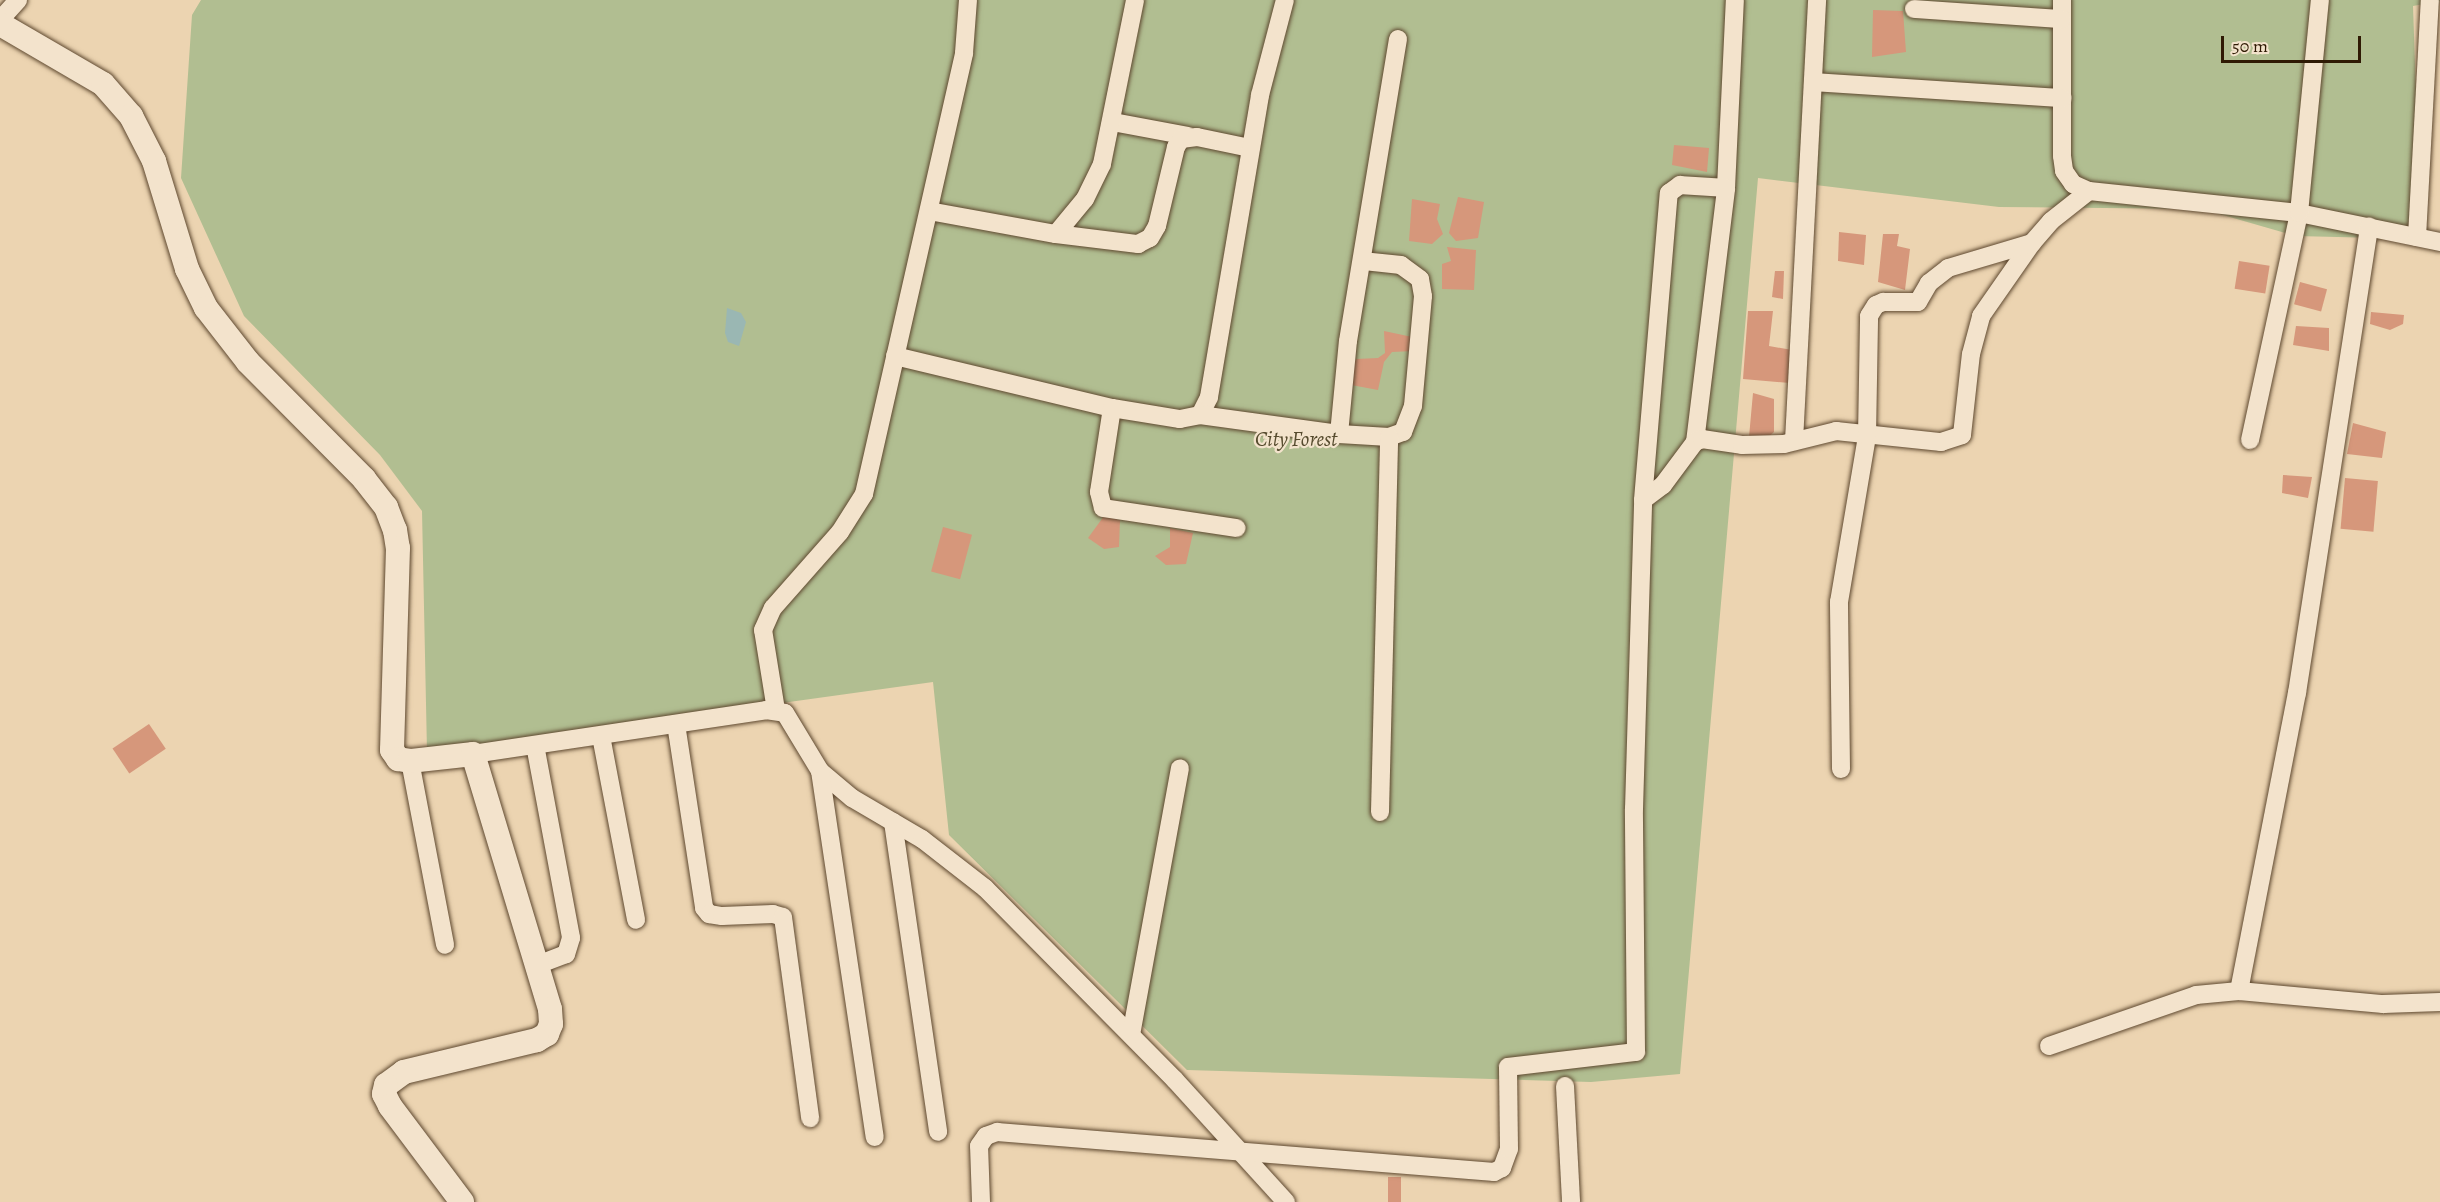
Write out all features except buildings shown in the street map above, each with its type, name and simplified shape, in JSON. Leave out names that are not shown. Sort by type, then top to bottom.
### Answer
[{"type":"street","points":[[18,0],[0,22],[103,84],[131,116],[154,161],[187,268],[206,308],[248,362],[364,479],[386,507],[398,548],[392,750],[398,759],[410,761],[473,754],[776,710],[791,721],[820,771],[852,798],[949,858],[984,888],[1131,1035],[1286,1202]]},
{"type":"street","points":[[776,710],[763,630],[773,608],[840,532],[864,494],[966,42],[968,0]]},
{"type":"street","points":[[1056,234],[1094,181],[1113,122],[1135,0]]},
{"type":"street","points":[[1200,415],[1209,397],[1250,148],[1285,0]]},
{"type":"street","points":[[1643,500],[1664,485],[1695,442],[1726,188],[1735,0]]},
{"type":"street","points":[[1794,441],[1817,0]]},
{"type":"street","points":[[2062,0],[2064,171],[2073,184],[2089,191],[2299,213],[2440,242]]},
{"type":"street","points":[[2250,440],[2299,213],[2320,0]]},
{"type":"street","points":[[2417,237],[2430,0]]},
{"type":"street","points":[[1914,9],[2062,19]]},
{"type":"street","points":[[1339,434],[1348,341],[1364,261],[1398,39]]},
{"type":"street","points":[[1814,82],[2062,98]]},
{"type":"street","points":[[1113,122],[1250,148]]},
{"type":"street","points":[[928,211],[1123,245],[1150,238],[1157,226],[1176,147],[1188,136]]},
{"type":"street","points":[[981,1202],[979,1146],[986,1136],[997,1132],[1494,1172],[1502,1168],[1509,1149],[1509,1067],[1636,1052],[1634,830],[1643,500],[1669,194],[1680,185],[1726,188]]},
{"type":"street","points":[[1695,442],[1702,439],[1742,445],[1794,441],[1827,431],[1941,442],[1962,435],[1971,354],[1978,325],[1992,298],[2051,221],[2089,191]]},
{"type":"street","points":[[2239,991],[2297,693],[2369,226]]},
{"type":"street","points":[[1841,769],[1839,602],[1867,436],[1871,310],[1883,302],[1918,302],[1929,283],[1948,268],[2032,243]]},
{"type":"street","points":[[895,356],[1112,408],[1180,419],[1200,415],[1339,434],[1389,437],[1403,432],[1413,406],[1423,296],[1420,279],[1414,271],[1401,265],[1364,261]]},
{"type":"street","points":[[1112,408],[1099,492],[1103,508],[1237,528]]},
{"type":"street","points":[[1380,812],[1389,437]]},
{"type":"street","points":[[676,724],[704,908],[709,914],[722,916],[773,914],[783,917],[810,1118]]},
{"type":"street","points":[[601,736],[636,920]]},
{"type":"street","points":[[535,745],[571,938],[566,954],[537,965]]},
{"type":"street","points":[[462,1202],[390,1106],[384,1094],[386,1085],[404,1072],[526,1043],[547,1034],[550,1009],[473,754]]},
{"type":"street","points":[[410,761],[445,945]]},
{"type":"street","points":[[1131,1035],[1180,768]]},
{"type":"street","points":[[820,771],[875,1137]]},
{"type":"street","points":[[893,822],[938,1132]]},
{"type":"street","points":[[2049,1046],[2174,1001],[2239,991],[2383,1004],[2440,1002]]},
{"type":"street","points":[[1565,1086],[1571,1202]]},
{"type":"green space","name":"City Forest","points":[[201,0],[2440,1],[2413,6],[2421,239],[2296,236],[2202,209],[1999,207],[1758,178],[1680,1074],[1591,1082],[1187,1070],[949,835],[933,682],[427,752],[422,511],[380,455],[244,316],[181,178],[192,15]]},
{"type":"water","points":[[727,308],[741,313],[746,322],[739,346],[728,342],[725,333]]}]
